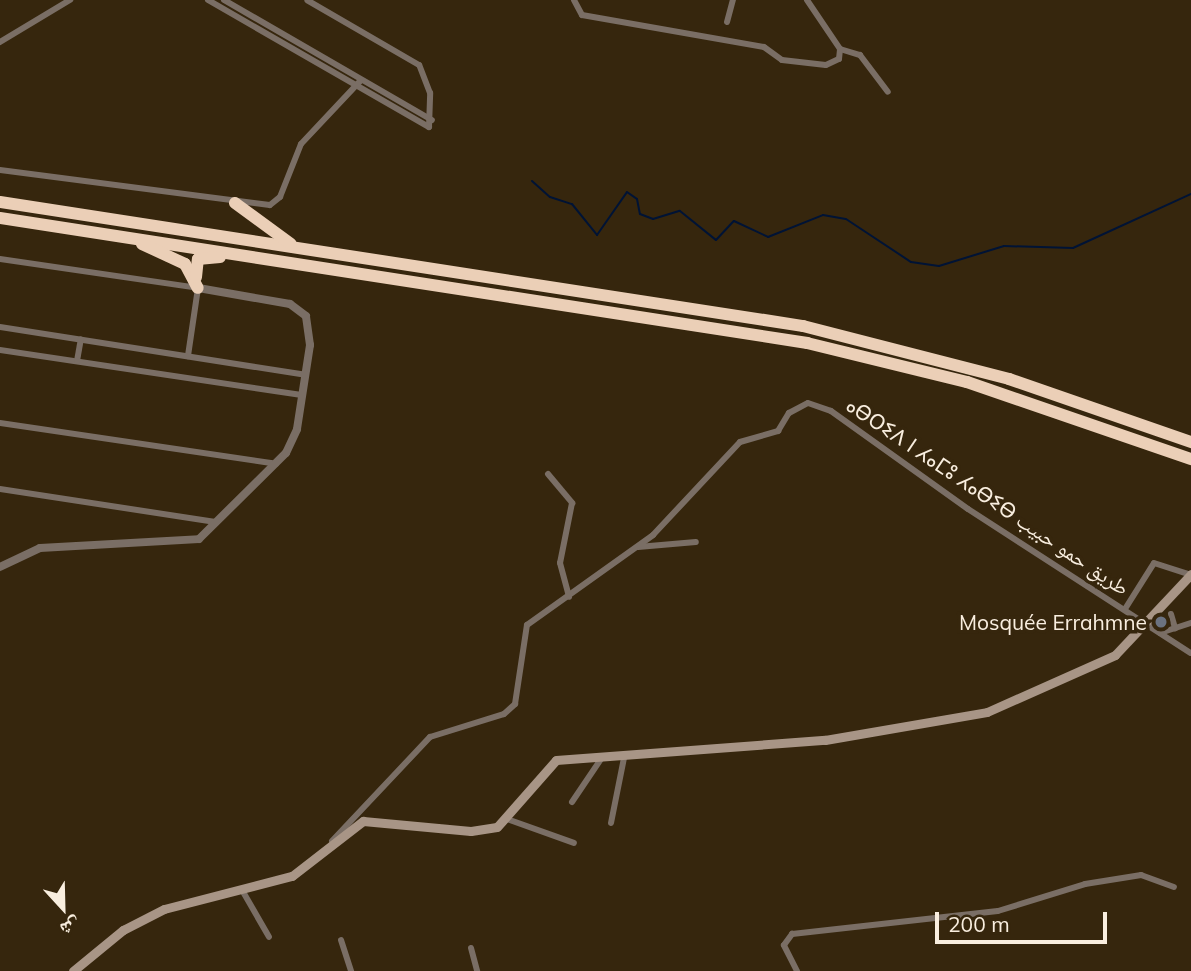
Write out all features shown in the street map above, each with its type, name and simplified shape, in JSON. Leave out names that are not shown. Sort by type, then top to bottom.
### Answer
[{"type":"highway","points":[[0,202],[844,334],[1009,379],[1191,442]]},
{"type":"highway","points":[[235,203],[294,246]]},
{"type":"highway","points":[[0,218],[807,343],[967,382],[1191,458]]},
{"type":"highway","points":[[122,236],[186,264],[198,288]]},
{"type":"highway","points":[[198,288],[198,260],[251,256]]},
{"type":"main road","points":[[73,971],[140,920],[292,876],[332,841],[363,821],[471,831],[507,819],[543,768],[556,760],[624,758],[825,740],[988,712],[1115,655],[1191,575]]},
{"type":"street","points":[[0,42],[70,0]]},
{"type":"street","points":[[208,0],[431,124],[419,65],[307,0]]},
{"type":"street","points":[[224,0],[358,82]]},
{"type":"street","points":[[574,0],[582,15],[764,47],[782,60],[827,65],[839,59],[840,49]]},
{"type":"street","points":[[727,22],[733,0]]},
{"type":"street","points":[[807,0],[840,49],[860,55],[888,92]]},
{"type":"street","points":[[0,170],[235,203],[278,201],[296,153],[358,82]]},
{"type":"street","points":[[0,259],[198,288],[300,309],[309,326],[297,429],[276,464],[215,522],[186,544],[40,548],[0,567]]},
{"type":"street","points":[[188,356],[198,288]]},
{"type":"street","points":[[0,327],[305,375]]},
{"type":"street","points":[[77,361],[81,339]]},
{"type":"street","points":[[0,350],[302,395]]},
{"type":"street","name":"ⴰⴱⵔⵉⴷ ⵏ ⵃⴰⵎⵓ ⵃⴰⴱⵉⴱ طريق حمو حبيب","points":[[332,841],[430,737],[504,714],[515,704],[527,625],[636,547],[740,443],[778,431],[789,413],[808,403],[831,411],[1191,653]]},
{"type":"street","points":[[0,423],[276,464]]},
{"type":"street","points":[[548,474],[572,503],[560,563],[569,597]]},
{"type":"street","points":[[0,489],[215,522]]},
{"type":"street","points":[[636,547],[696,541]]},
{"type":"street","points":[[1125,609],[1154,563],[1191,575]]},
{"type":"street","points":[[1171,614],[1175,628]]},
{"type":"street","points":[[1160,633],[1191,623]]},
{"type":"street","points":[[611,823],[624,758]]},
{"type":"street","points":[[572,802],[601,759]]},
{"type":"street","points":[[507,819],[574,843]]},
{"type":"street","points":[[797,971],[785,947],[792,934],[998,911],[1141,874],[1174,887]]},
{"type":"street","points":[[242,890],[269,937]]},
{"type":"street","points":[[341,940],[351,971]]},
{"type":"street","points":[[471,948],[477,971]]},
{"type":"waterway","points":[[532,181],[550,197],[572,204],[597,235],[627,192],[637,199],[640,214],[653,219],[680,211],[716,240],[734,221],[768,237],[823,215],[846,219],[911,262],[939,266],[1004,246],[1073,248],[1191,194]]},
{"type":"place","name":"Mosquée Errahmne","points":[[1161,622]]}]
